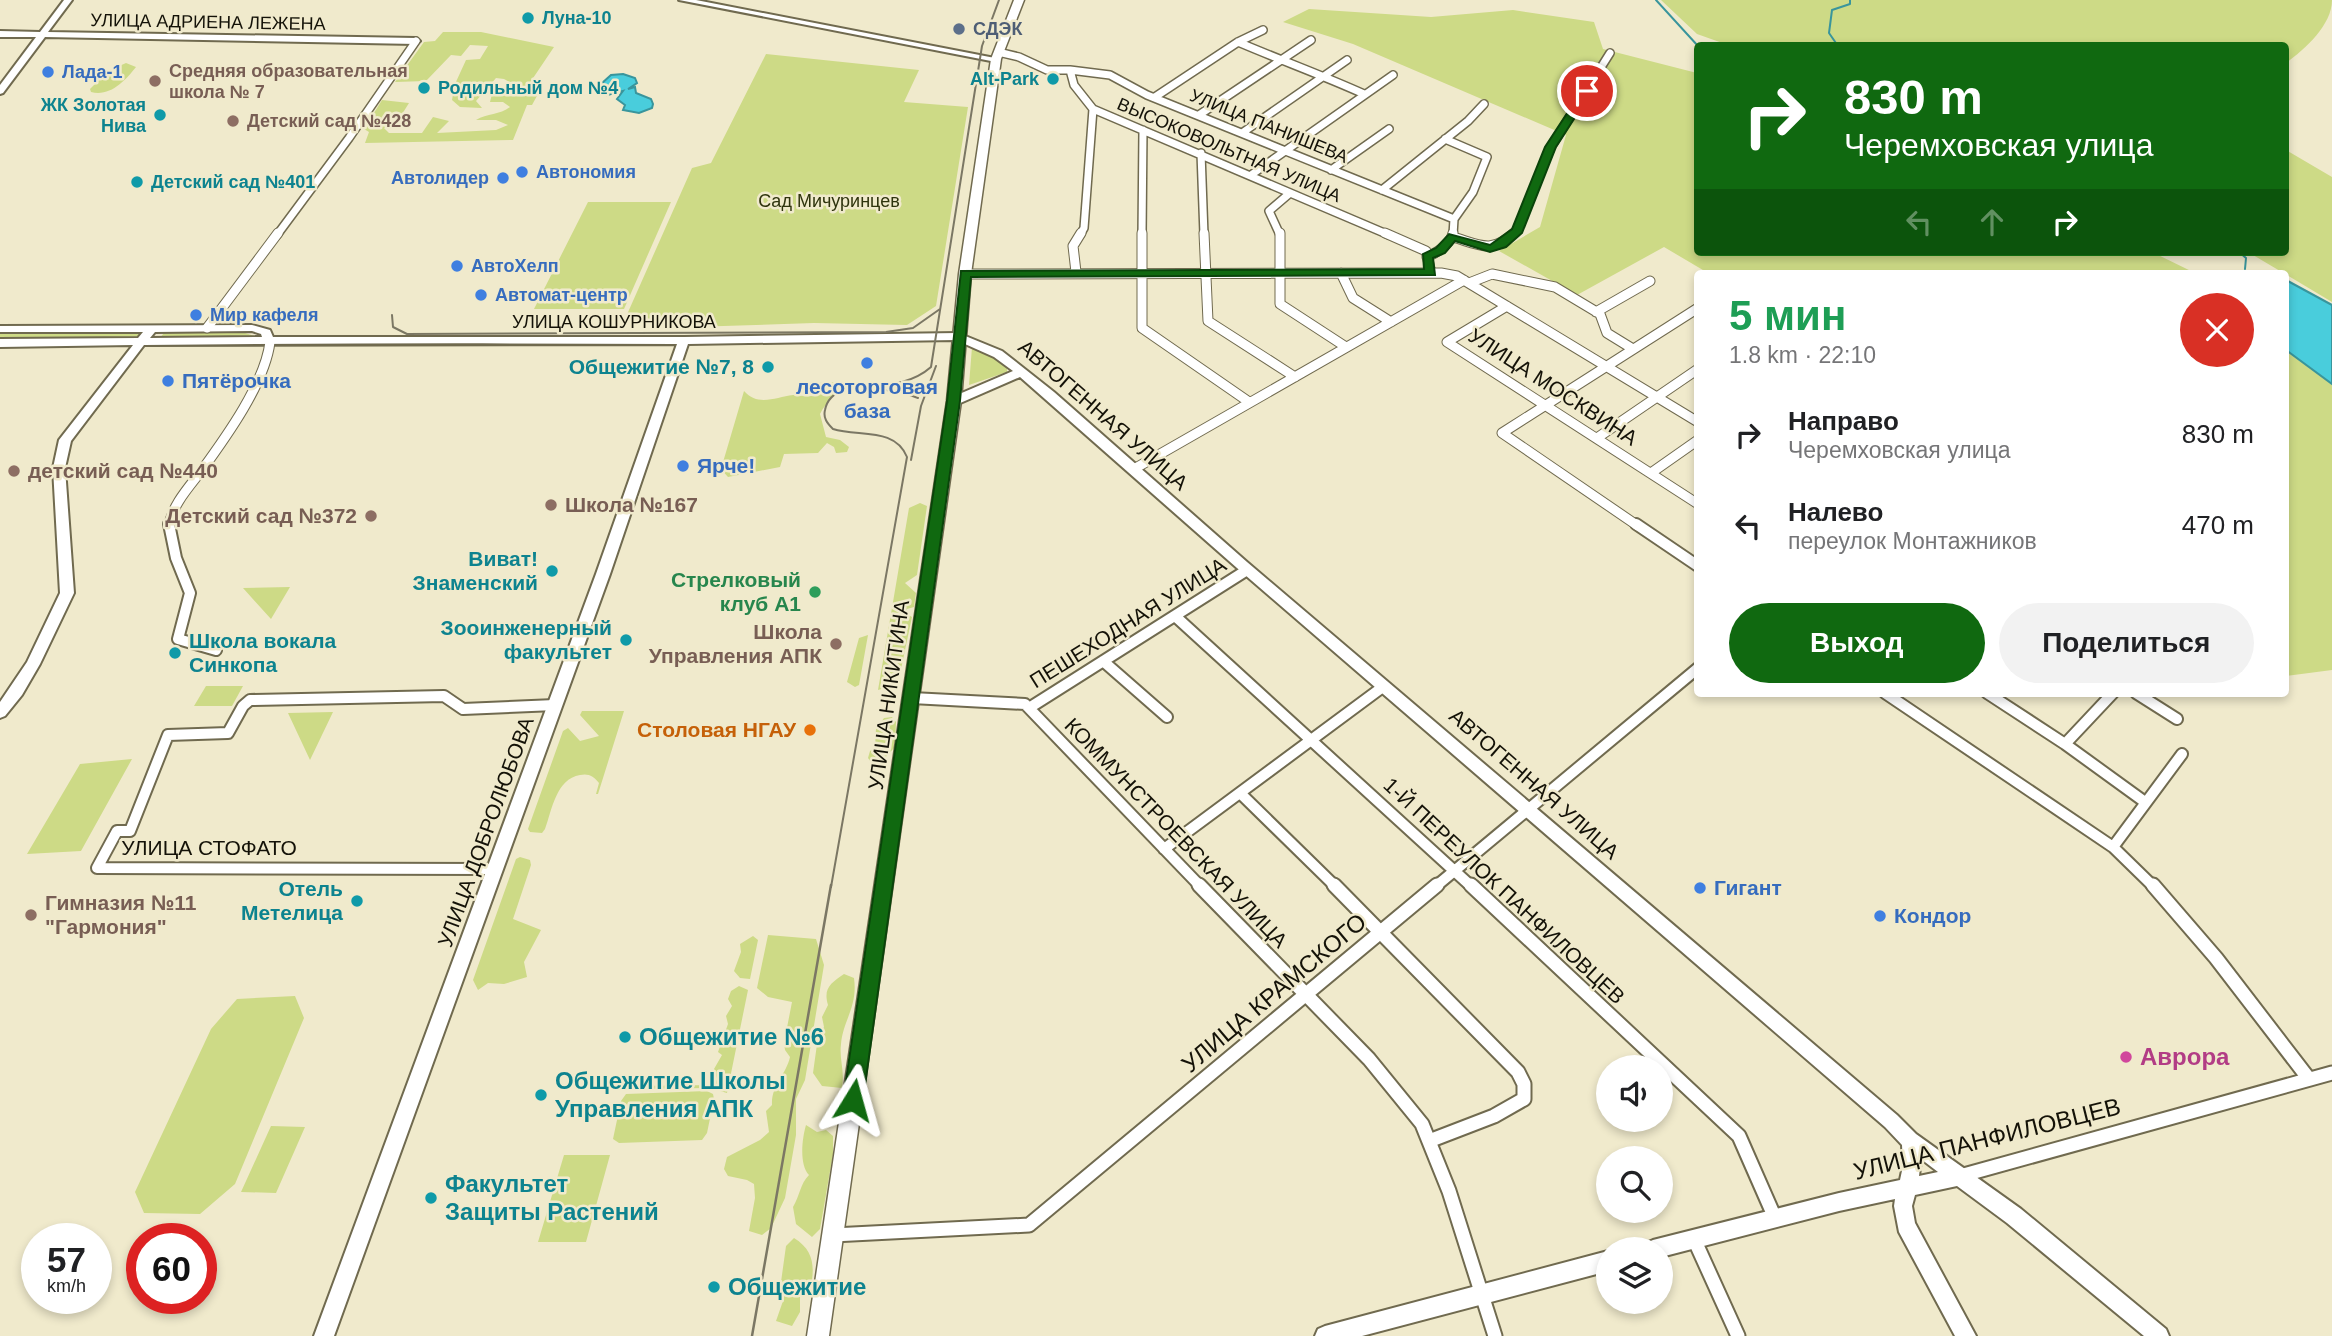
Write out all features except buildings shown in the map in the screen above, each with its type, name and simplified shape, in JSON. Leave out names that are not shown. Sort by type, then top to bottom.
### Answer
[{"type":"main road","name":"УЛИЦА НИКИТИНА","points":[[818,1336],[954,401],[965,274],[997,55],[1019,0]]},
{"type":"street","points":[[0,91],[68,0]]},
{"type":"street","points":[[683,0],[1019,57],[1047,70],[1070,71]]},
{"type":"street","points":[[1155,97],[1238,42],[1263,30]]},
{"type":"street","name":"УЛИЦА АДРИЕНА ЛЕЖЕНА","points":[[0,34],[416,41]]},
{"type":"street","points":[[1199,115],[1311,40]]},
{"type":"street","points":[[207,328],[349,138],[416,41]]},
{"type":"street","points":[[1238,42],[1280,60],[1296,63],[1364,94]]},
{"type":"street","points":[[1453,237],[1490,248],[1502,244],[1517,230],[1551,147],[1609,53]]},
{"type":"street","points":[[1241,133],[1347,60]]},
{"type":"street","name":"УЛИЦА ПАНИШЕВА","points":[[1070,71],[1110,75],[1155,97],[1454,219]]},
{"type":"street","name":"ВЫСОКОВОЛЬТНАЯ УЛИЦА","points":[[1070,71],[1074,85],[1093,110],[1251,175],[1426,254]]},
{"type":"street","points":[[1251,175],[1393,75]]},
{"type":"street","points":[[1382,190],[1484,104]]},
{"type":"street","points":[[1076,272],[1073,246],[1084,228],[1093,110]]},
{"type":"street","points":[[1331,170],[1389,129]]},
{"type":"street","points":[[1143,131],[1142,328],[1249,402]]},
{"type":"street","points":[[1431,273],[1426,254],[1441,250],[1453,237],[1454,219],[1474,192],[1487,157],[1445,139]]},
{"type":"street","points":[[1200,153],[1208,321],[1295,377]]},
{"type":"street","points":[[1290,193],[1269,211],[1280,230],[1280,304],[1346,347]]},
{"type":"street","points":[[965,274],[1280,272],[1431,273],[1457,276],[1694,420]]},
{"type":"street","points":[[1342,273],[1346,292],[1352,300],[1391,322]]},
{"type":"street","points":[[1134,469],[1466,281],[1493,274],[1555,287],[1600,314],[1607,333],[1633,349]]},
{"type":"street","points":[[1596,312],[1650,281]]},
{"type":"street","name":"УЛИЦА МОСКВИНА","points":[[1507,306],[1447,342],[1694,501]]},
{"type":"street","points":[[1694,311],[1502,433],[1694,563]]},
{"type":"street","points":[[0,712],[17,691],[33,664],[67,593],[59,468],[65,440],[151,328]]},
{"type":"street","name":"УЛИЦА КОШУРНИКОВА","points":[[0,329],[260,330],[266,332],[270,342]]},
{"type":"street","name":"УЛИЦА КОШУРНИКОВА","points":[[0,343],[393,339],[684,341],[958,336]]},
{"type":"street","name":"АВТОГЕННАЯ УЛИЦА","points":[[958,336],[986,347],[1021,372],[1247,570],[1776,1020],[1910,1140],[2014,1216],[2159,1336]]},
{"type":"street","name":"УЛИЦА ДОБРОЛЮБОВА","points":[[324,1336],[555,705],[684,341]]},
{"type":"street","points":[[216,650],[178,639],[182,616],[191,593],[176,558],[169,526],[171,513],[244,405],[268,358],[270,342]]},
{"type":"street","points":[[954,401],[1021,372]]},
{"type":"street","points":[[1597,438],[1694,372]]},
{"type":"street","points":[[1651,473],[1694,443]]},
{"type":"street","name":"ПЕШЕХОДНАЯ УЛИЦА","points":[[1029,708],[1247,570]]},
{"type":"street","name":"1-Й ПЕРЕУЛОК ПАНФИЛОВЦЕВ","points":[[1175,616],[1454,870],[1738,1136],[1775,1218]]},
{"type":"street","points":[[1103,662],[1167,717]]},
{"type":"street","name":"УЛИЦА КРАМСКОГО","points":[[833,1235],[1029,1225],[1694,671]]},
{"type":"street","points":[[1164,849],[1384,685]]},
{"type":"street","name":"УЛИЦА СТОФАТО","points":[[495,869],[97,868],[117,831],[130,831],[168,735],[228,733],[250,699],[444,696],[463,709],[476,710],[494,705],[555,705]]},
{"type":"street","points":[[1891,697],[2113,847],[2171,902],[2309,1079]]},
{"type":"street","points":[[1995,697],[2066,744],[2145,802]]},
{"type":"street","points":[[2066,744],[2109,697]]},
{"type":"street","points":[[2142,697],[2177,719]]},
{"type":"street","points":[[912,698],[1025,704],[1029,708]]},
{"type":"street","name":"КОММУНСТРОЕВСКАЯ УЛИЦА","points":[[1029,708],[1306,997],[1369,1059],[1422,1124],[1449,1191],[1495,1336]]},
{"type":"street","points":[[2113,847],[2182,754]]},
{"type":"street","points":[[1240,793],[1382,932],[1518,1072],[1524,1084],[1524,1099],[1494,1116],[1429,1141]]},
{"type":"street","name":"УЛИЦА ПАНФИЛОВЦЕВ","points":[[1673,1245],[1775,1218],[1960,1176],[2332,1073]]},
{"type":"street","points":[[1910,1140],[1912,1166],[1903,1206],[1910,1234],[1966,1336]]},
{"type":"street","points":[[1694,1239],[1738,1336]]},
{"type":"street","points":[[1325,1336],[1596,1264]]},
{"type":"green space","points":[[1661,0],[2332,0],[2331,9],[2322,27],[2309,44],[2289,61],[2289,42],[1720,42],[1697,34]]},
{"type":"green space","points":[[1309,9],[1431,17],[1513,10],[1594,22],[1603,49],[1694,72],[1694,256],[2160,256],[2189,270],[1703,270],[1664,247],[1577,295],[1499,251],[1540,227],[1566,135],[1353,44],[1283,22]]},
{"type":"green space","points":[[443,32],[481,32],[554,47],[523,93],[538,94],[532,105],[527,105],[513,140],[365,143],[369,132],[364,129],[382,100],[409,103],[399,119],[410,119],[408,126],[384,128],[389,133],[422,133],[433,117],[449,121],[437,133],[496,130],[508,125],[496,120],[476,120],[510,107],[503,102],[490,102],[492,94],[514,94],[515,85],[504,79],[496,78],[476,101],[482,108],[460,107],[452,100],[455,84],[466,60],[480,59],[488,46],[470,45],[461,56],[451,55],[426,81],[395,82],[424,42],[435,41]]},
{"type":"green space","name":"Сад Мичуринцев","points":[[766,54],[919,70],[904,102],[968,107],[936,306],[907,325],[814,323],[691,327],[693,320],[625,319],[692,168],[711,163]]},
{"type":"green space","points":[[126,63],[136,67],[122,82],[111,90],[91,92],[90,89],[108,71]]},
{"type":"green space","points":[[2289,152],[2332,177],[2332,302],[2289,276],[2289,270],[2278,270],[2255,256],[2289,256]]},
{"type":"green space","points":[[588,202],[671,202],[624,309],[534,309]]},
{"type":"green space","points":[[242,332],[261,338],[158,340],[164,333]]},
{"type":"green space","points":[[141,333],[137,339],[0,340],[0,334]]},
{"type":"green space","points":[[972,347],[994,356],[1007,367],[1007,372],[969,385]]},
{"type":"green space","points":[[2289,352],[2332,384],[2332,670],[2289,676]]},
{"type":"green space","points":[[844,382],[820,414],[826,437],[840,440],[849,447],[847,452],[836,453],[834,447],[827,443],[818,453],[784,454],[780,467],[728,477],[721,469],[744,391],[761,400],[793,395],[809,396],[815,395],[809,388],[815,383]]},
{"type":"green space","points":[[920,503],[927,506],[917,575],[905,583],[916,593],[914,607],[907,609],[907,614],[912,617],[901,669],[895,685],[878,690],[909,508]]},
{"type":"green space","points":[[290,587],[271,619],[243,588]]},
{"type":"green space","points":[[868,635],[859,685],[855,687],[847,682],[859,638]]},
{"type":"green space","points":[[206,686],[243,686],[232,706],[194,706]]},
{"type":"green space","points":[[582,711],[624,711],[598,794],[599,783],[593,777],[583,774],[572,778],[565,782],[556,796],[542,833],[530,832],[528,829],[563,731],[568,728],[580,741],[599,736],[580,715]]},
{"type":"green space","points":[[333,712],[310,760],[288,713]]},
{"type":"green space","points":[[892,717],[896,722],[895,747],[881,762],[871,762],[868,758],[870,751],[875,748],[876,729],[884,718]]},
{"type":"green space","points":[[132,759],[81,851],[27,854],[80,764]]},
{"type":"green space","points":[[520,857],[530,860],[531,865],[513,919],[541,930],[524,962],[527,977],[504,984],[488,983],[478,990],[473,980],[516,859]]},
{"type":"green space","points":[[768,935],[816,939],[824,965],[805,1080],[796,1099],[796,1135],[785,1198],[771,1228],[762,1235],[749,1231],[755,1198],[754,1184],[728,1176],[724,1169],[727,1157],[760,1140],[769,1132],[766,1111],[772,1105],[776,1086],[790,1057],[784,1043],[792,1002],[768,997],[757,988]]},
{"type":"green space","points":[[753,936],[758,940],[750,979],[740,978],[734,971],[741,952],[740,944]]},
{"type":"green space","points":[[844,974],[854,978],[855,988],[841,1044],[842,1088],[822,1086],[813,1073],[818,1037],[824,1027],[822,1017],[828,1005],[827,990]]},
{"type":"green space","points":[[739,986],[748,990],[727,1093],[710,1088],[629,1089],[631,1086],[715,1085],[717,1079],[714,1069],[722,1055],[718,1052],[728,1024],[726,1016],[732,1006],[728,999],[731,991]]},
{"type":"green space","points":[[295,996],[304,1018],[235,1184],[200,1214],[144,1213],[135,1192],[211,1029],[237,999]]},
{"type":"green space","points":[[707,1091],[713,1094],[714,1099],[707,1133],[702,1140],[619,1143],[613,1139],[621,1101],[626,1094]]},
{"type":"green space","points":[[806,1125],[817,1132],[826,1130],[833,1136],[833,1154],[820,1229],[812,1237],[796,1224],[793,1207],[809,1175],[803,1158]]},
{"type":"green space","points":[[271,1126],[305,1127],[276,1193],[241,1192]]},
{"type":"green space","points":[[564,1155],[610,1155],[586,1242],[538,1242]]},
{"type":"green space","points":[[794,1238],[810,1254],[813,1275],[810,1291],[800,1294],[800,1312],[792,1326],[776,1321],[783,1301],[781,1282],[786,1246]]},
{"type":"water","points":[[623,74],[635,78],[637,83],[628,89],[635,87],[636,93],[651,99],[652,108],[639,113],[623,110],[625,105],[617,99],[623,91],[607,95],[601,84],[611,75]]},
{"type":"water","points":[[2289,282],[2332,305],[2332,384],[2289,352]]},
{"type":"waterway","points":[[1656,0],[1694,42]]},
{"type":"waterway","points":[[1835,42],[1829,33],[1832,10],[1850,4],[1850,0]]},
{"type":"waterway","points":[[2244,256],[2246,258],[2245,269]]},
{"type":"tram line","points":[[831,887],[907,457],[894,441],[885,437],[833,429],[826,420],[825,410],[836,393],[857,387],[902,382],[931,367],[982,46],[999,0]]},
{"type":"tram line","points":[[392,315],[393,327],[407,334],[886,332],[913,328],[940,309]]},
{"type":"tram line","points":[[911,460],[921,406],[936,366]]},
{"type":"tram line","points":[[884,390],[899,391],[918,398]]},
{"type":"tram line","points":[[752,1336],[831,885]]},
{"type":"place","name":"Луна-10","points":[[528,18]]},
{"type":"place","name":"СДЭК","points":[[959,29]]},
{"type":"place","name":"Лада-1","points":[[48,72]]},
{"type":"place","name":"Alt-Park","points":[[1053,79]]},
{"type":"place","name":"Средняя образовательная школа № 7","points":[[155,81]]},
{"type":"place","name":"Родильный дом №4","points":[[424,88]]},
{"type":"place","name":"ЖК Золотая Нива","points":[[160,115]]},
{"type":"place","name":"Детский сад №428","points":[[233,121]]},
{"type":"place","name":"Автономия","points":[[522,172]]},
{"type":"place","name":"Автолидер","points":[[503,178]]},
{"type":"place","name":"Детский сад №401","points":[[137,182]]},
{"type":"place","name":"АвтоХелп","points":[[457,266]]},
{"type":"place","name":"Автомат-центр","points":[[481,295]]},
{"type":"place","name":"Мир кафеля","points":[[196,315]]},
{"type":"place","name":"лесоторговая база","points":[[867,363]]},
{"type":"place","name":"Общежитие №7, 8","points":[[768,367]]},
{"type":"place","name":"Пятёрочка","points":[[168,381]]},
{"type":"place","name":"Ярче!","points":[[683,466]]},
{"type":"place","name":"детский сад №440","points":[[14,471]]},
{"type":"place","name":"Школа №167","points":[[551,505]]},
{"type":"place","name":"Детский сад №372","points":[[371,516]]},
{"type":"place","name":"Виват! Знаменский","points":[[552,571]]},
{"type":"place","name":"Стрелковый клуб А1","points":[[815,592]]},
{"type":"place","name":"Зооинженерный факультет","points":[[626,640]]},
{"type":"place","name":"Школа Управления АПК","points":[[836,644]]},
{"type":"place","name":"Школа вокала Синкопа","points":[[175,653]]},
{"type":"place","name":"Столовая НГАУ","points":[[810,730]]},
{"type":"place","name":"Гигант","points":[[1700,888]]},
{"type":"place","name":"Отель Метелица","points":[[357,901]]},
{"type":"place","name":"Гимназия №11 \"Гармония\"","points":[[31,915]]},
{"type":"place","name":"Кондор","points":[[1880,916]]},
{"type":"place","name":"Общежитие №6","points":[[625,1037]]},
{"type":"place","name":"Аврора","points":[[2126,1057]]},
{"type":"place","name":"Общежитие Школы Управления АПК","points":[[541,1095]]},
{"type":"place","name":"Факультет Защиты Растений","points":[[431,1198]]},
{"type":"place","name":"Общежитие","points":[[714,1287]]},
{"type":"route","points":[[853,1100],[954,401],[965,274],[1431,273],[1427,257],[1441,250],[1453,237],[1490,248],[1511,237],[1517,230],[1551,147],[1587,91]]}]
